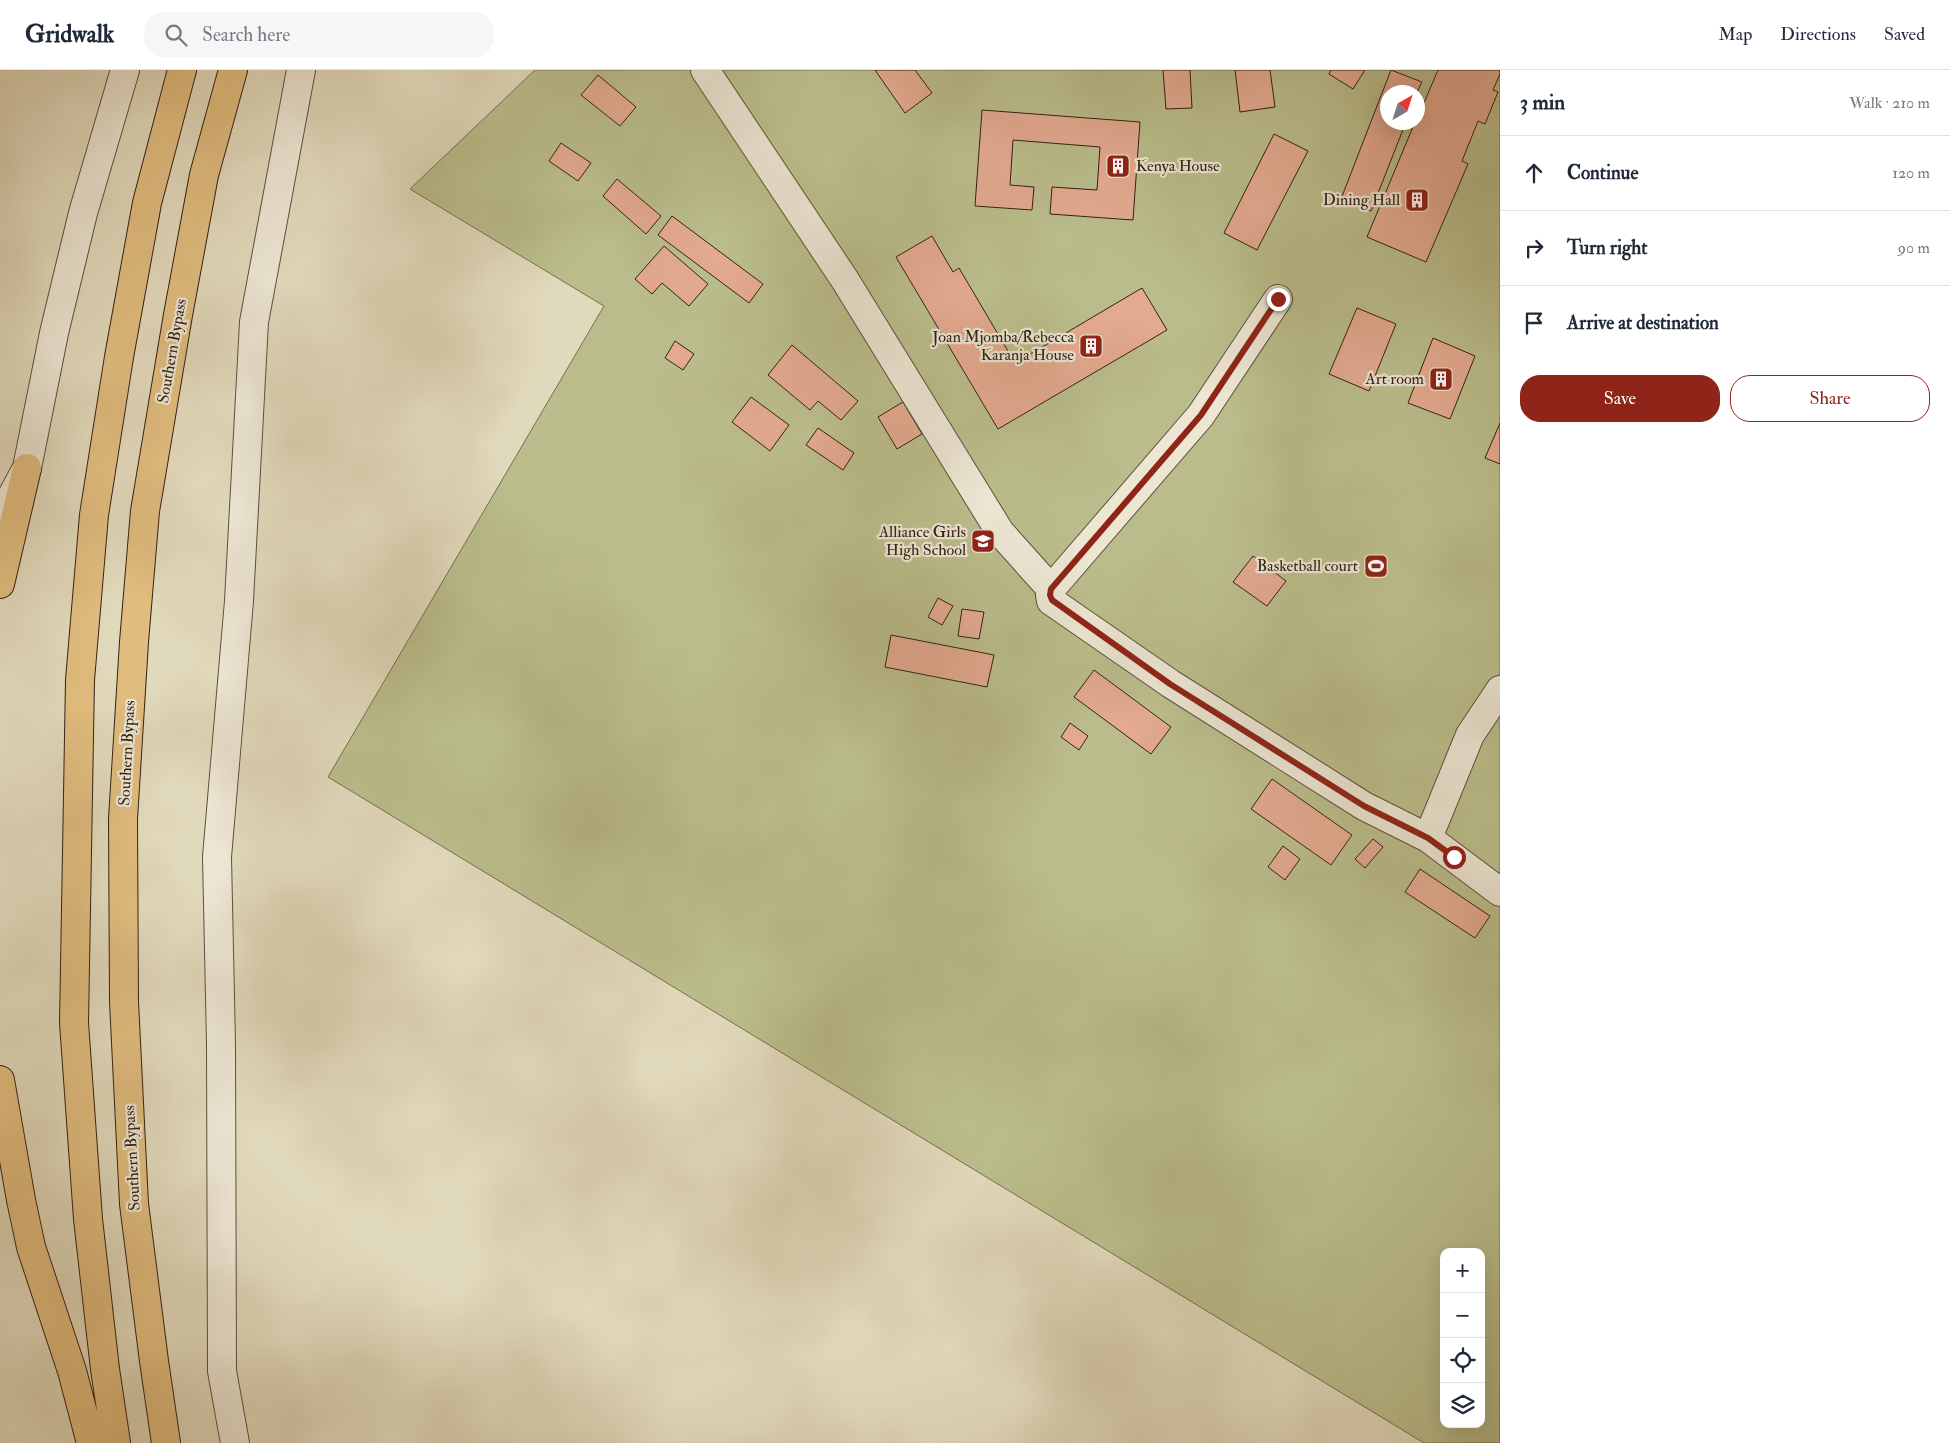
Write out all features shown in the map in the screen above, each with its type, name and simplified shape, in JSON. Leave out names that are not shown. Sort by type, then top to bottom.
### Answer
[{"type":"highway","points":[[116,1443],[105,1369],[88,1219],[74,1023],[80,680],[94,515],[119,357],[147,204],[182,70]]},
{"type":"highway","name":"Southern Bypass","points":[[166,1443],[134,1204],[124,1002],[123,819],[134,642],[145,511],[204,175],[233,70]]},
{"type":"highway","points":[[0,584],[27,468]]},
{"type":"highway","points":[[0,1080],[21,1200],[32,1247],[72,1371],[92,1443]]},
{"type":"street","points":[[0,518],[27,468],[54,333],[83,213],[125,70]]},
{"type":"street","points":[[235,1443],[222,1371],[221,1044],[217,857],[240,601],[254,322],[301,70]]},
{"type":"street","points":[[706,70],[845,280],[1000,532],[1051,589]]},
{"type":"street","points":[[1278,299],[1201,415],[1051,589],[1050,595],[1052,600],[1170,684],[1364,806],[1428,838],[1500,892]]},
{"type":"street","points":[[1428,838],[1470,735],[1500,690]]},
{"type":"green space","name":"Alliance Girls High School","points":[[535,70],[1500,70],[1500,1443],[1424,1443],[328,777],[604,306],[410,189]]},
{"type":"building","points":[[875,70],[915,70],[932,93],[905,113]]},
{"type":"building","points":[[1163,70],[1190,70],[1192,108],[1166,109]]},
{"type":"building","points":[[1235,70],[1270,70],[1275,107],[1240,112]]},
{"type":"building","points":[[1331,70],[1365,70],[1353,89],[1329,74]]},
{"type":"building","points":[[1391,70],[1422,82],[1420,85],[1385,85]]},
{"type":"building","name":"Dining Hall","points":[[1438,70],[1500,70],[1493,90],[1498,92],[1485,124],[1478,121],[1462,161],[1468,164],[1426,262],[1367,237],[1412,130],[1425,130],[1425,101]]},
{"type":"building","points":[[598,75],[636,107],[620,126],[581,95]]},
{"type":"building","points":[[1380,98],[1380,130],[1403,130],[1371,211],[1341,199]]},
{"type":"building","name":"Kenya House","points":[[982,110],[1140,122],[1133,220],[1050,214],[1052,187],[1097,190],[1100,147],[1013,140],[1010,185],[1034,187],[1032,210],[975,206]]},
{"type":"building","points":[[1274,134],[1308,151],[1257,250],[1224,233]]},
{"type":"building","points":[[561,143],[591,163],[578,181],[549,161]]},
{"type":"building","points":[[617,179],[661,216],[646,234],[603,196]]},
{"type":"building","points":[[672,216],[763,284],[749,303],[658,235]]},
{"type":"building","name":"Joan Mjomba/Rebecca Karanja House","points":[[932,236],[953,272],[959,268],[1015,363],[1142,288],[1167,330],[998,429],[896,257]]},
{"type":"building","points":[[664,246],[708,284],[689,306],[662,283],[652,294],[635,279]]},
{"type":"building","points":[[1357,308],[1396,324],[1369,391],[1329,374]]},
{"type":"building","name":"Art room","points":[[1433,338],[1475,356],[1450,419],[1408,403]]},
{"type":"building","points":[[675,341],[694,354],[683,370],[665,358]]},
{"type":"building","points":[[792,345],[858,401],[841,420],[818,401],[810,410],[768,375]]},
{"type":"building","points":[[751,397],[789,425],[770,451],[732,422]]},
{"type":"building","points":[[903,402],[922,434],[897,449],[878,417]]},
{"type":"building","points":[[1500,423],[1500,464],[1485,458]]},
{"type":"building","points":[[818,428],[854,453],[843,470],[806,445]]},
{"type":"building","points":[[1253,556],[1286,581],[1267,606],[1233,582]]},
{"type":"building","points":[[938,598],[953,606],[942,625],[928,617]]},
{"type":"building","points":[[962,609],[984,612],[979,639],[958,636]]},
{"type":"building","points":[[891,635],[994,655],[987,687],[885,667]]},
{"type":"building","points":[[1094,670],[1171,727],[1151,754],[1074,697]]},
{"type":"building","points":[[1070,723],[1088,736],[1079,750],[1061,737]]},
{"type":"building","points":[[1272,779],[1352,835],[1331,865],[1251,809]]},
{"type":"building","points":[[1373,839],[1383,847],[1365,868],[1355,859]]},
{"type":"building","points":[[1283,846],[1300,859],[1285,880],[1268,867]]},
{"type":"building","points":[[1420,869],[1490,916],[1475,938],[1405,892]]},
{"type":"place","name":"Kenya House","points":[[1118,166]]},
{"type":"place","name":"Dining Hall","points":[[1417,200]]},
{"type":"place","name":"Joan Mjomba/Rebecca Karanja House","points":[[1091,346]]},
{"type":"place","name":"Art room","points":[[1441,379]]},
{"type":"place","name":"Alliance Girls High School","points":[[983,541]]},
{"type":"place","name":"Basketball court","points":[[1376,566]]},
{"type":"route","points":[[1278,299],[1201,415],[1051,589],[1050,595],[1052,600],[1170,684],[1364,806],[1428,838],[1454,857]]}]
